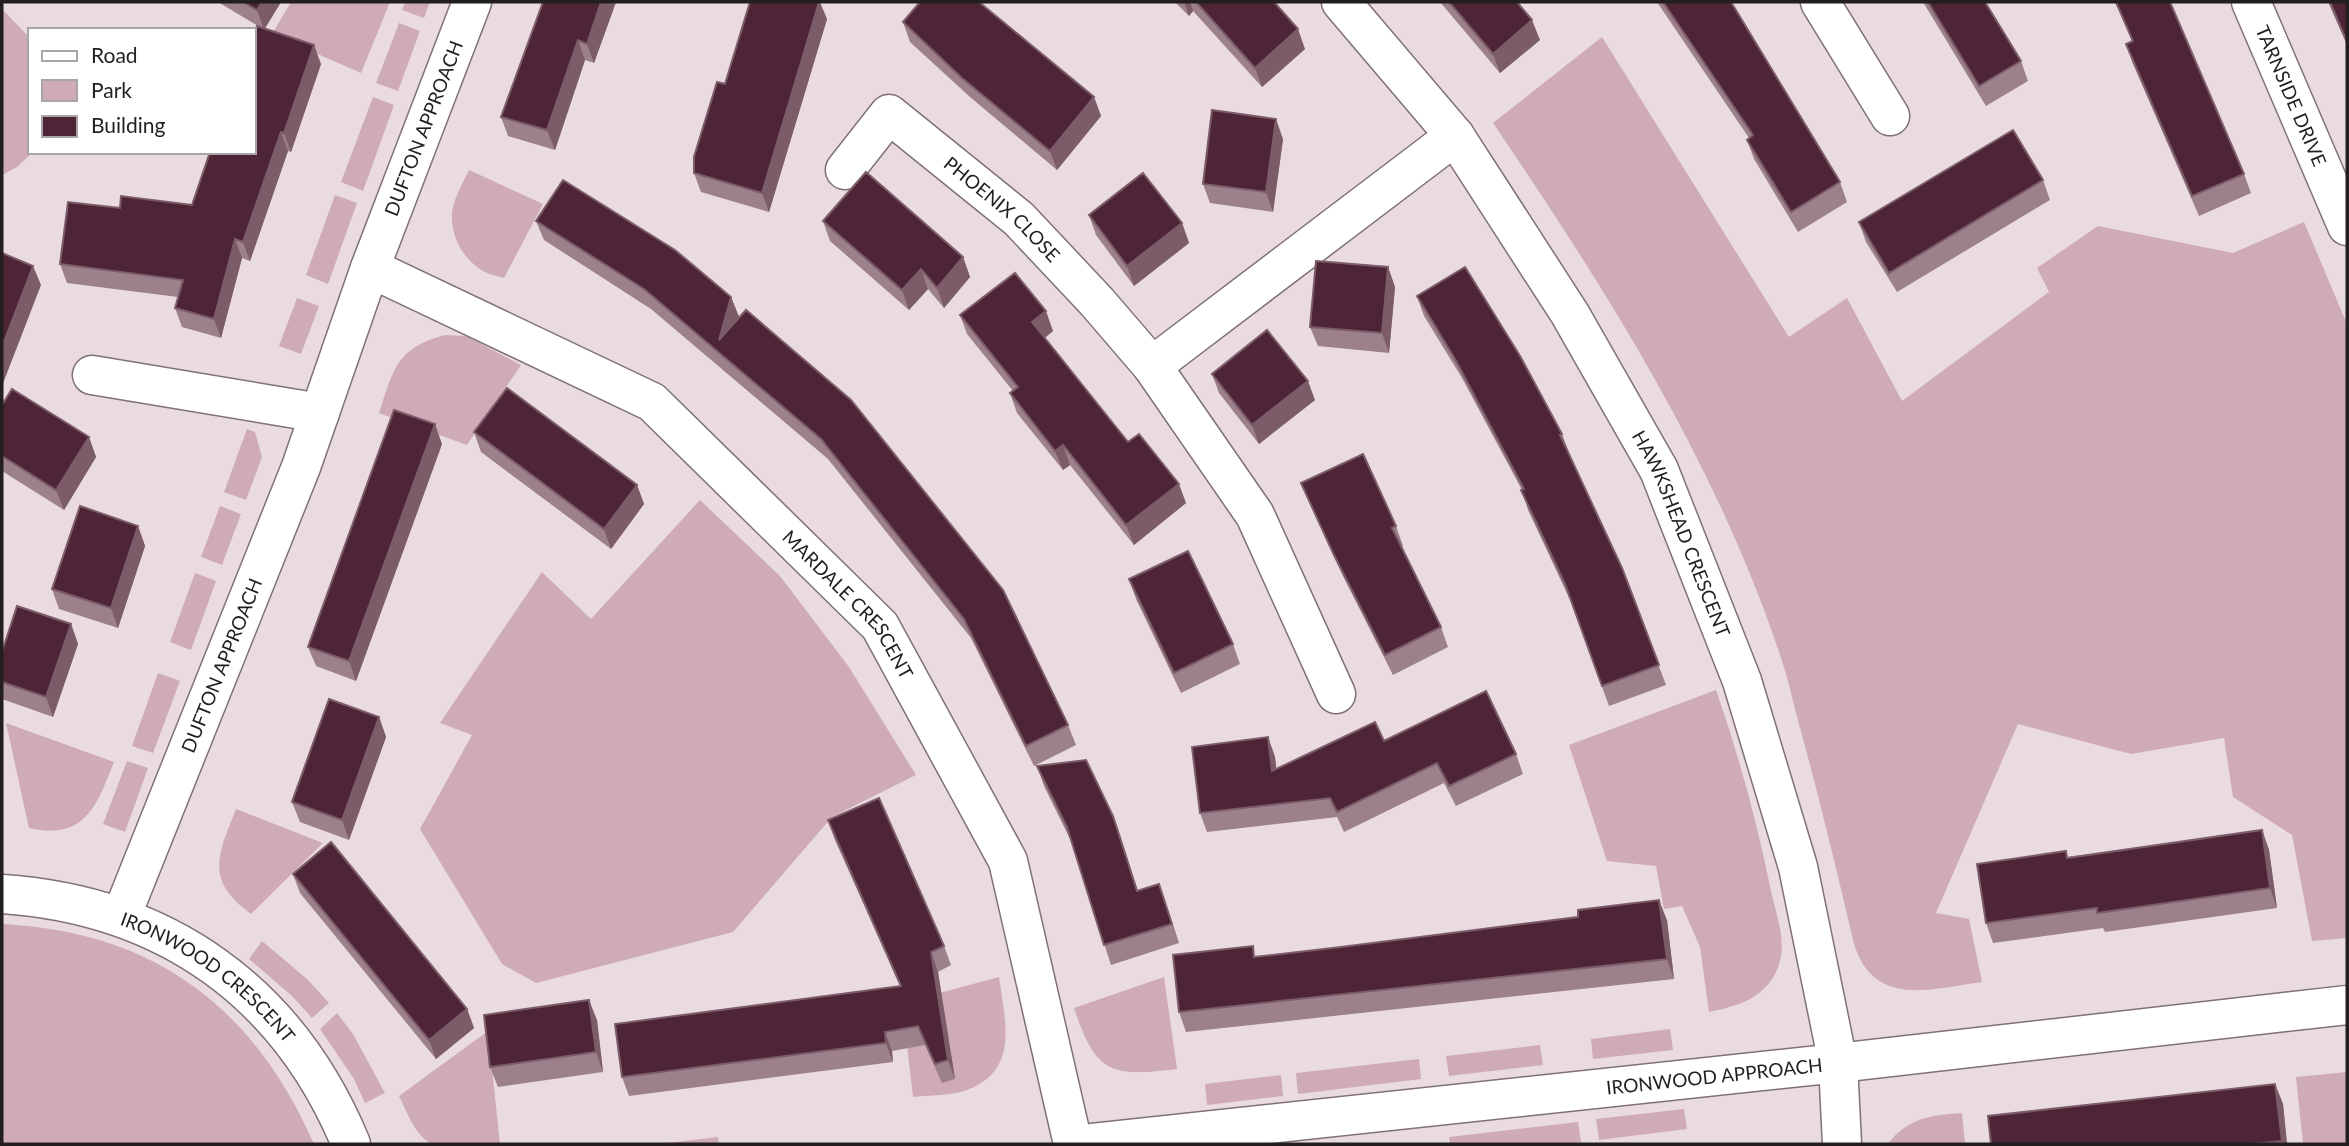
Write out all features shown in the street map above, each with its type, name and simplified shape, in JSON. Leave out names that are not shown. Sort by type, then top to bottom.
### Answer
[{"type":"street","name":"DUFTON APPROACH","points":[[121,917],[301,467],[370,268],[472,2]]},
{"type":"street","name":"HAWKSHEAD CRESCENT","points":[[1341,2],[1455,136],[1570,314],[1660,470],[1742,681],[1798,867],[1838,1063],[1842,1144]]},
{"type":"street","points":[[1820,2],[1889,116]]},
{"type":"street","name":"TARNSIDE DRIVE","points":[[2251,2],[2347,226]]},
{"type":"street","name":"PHOENIX CLOSE","points":[[845,170],[889,114],[1019,219],[1097,302],[1152,366],[1255,515],[1336,694]]},
{"type":"street","points":[[1152,366],[1455,136]]},
{"type":"street","name":"MARDALE CRESCENT","points":[[370,268],[652,402],[880,626],[1008,861],[1073,1144]]},
{"type":"street","points":[[92,375],[320,413]]},
{"type":"street","name":"IRONWOOD CRESCENT","points":[[2,894],[73,902],[121,917],[182,944],[214,965],[244,989],[298,1046],[338,1113],[351,1144]]},
{"type":"street","name":"IRONWOOD APPROACH","points":[[1083,1144],[2347,1005]]},
{"type":"green space","points":[[291,2],[390,2],[361,73],[272,34]]},
{"type":"green space","points":[[405,2],[430,2],[424,18],[402,10]]},
{"type":"green space","points":[[2,9],[28,36],[28,154],[31,154],[17,167],[2,175]]},
{"type":"green space","points":[[399,23],[420,31],[398,91],[376,83]]},
{"type":"green space","points":[[1602,37],[1789,337],[1847,298],[1902,401],[2049,292],[2037,268],[2098,226],[2233,253],[2304,222],[2347,324],[2347,938],[2312,941],[2292,835],[2233,797],[2224,738],[2131,754],[2018,724],[1936,913],[1969,919],[1982,982],[1906,990],[1875,978],[1863,964],[1854,944],[1782,661],[1753,581],[1723,512],[1690,444],[1616,313],[1493,123]]},
{"type":"green space","points":[[373,97],[394,105],[363,191],[341,182]]},
{"type":"green space","points":[[469,170],[543,204],[504,278],[475,265],[461,250],[453,230],[452,210]]},
{"type":"green space","points":[[335,195],[357,203],[328,284],[306,275]]},
{"type":"green space","points":[[297,298],[319,306],[301,354],[279,346]]},
{"type":"green space","points":[[445,335],[466,336],[521,365],[467,445],[379,413],[399,362],[416,346]]},
{"type":"green space","points":[[247,429],[255,432],[262,457],[246,500],[224,492]]},
{"type":"green space","points":[[700,500],[780,576],[849,667],[916,775],[832,817],[733,932],[536,983],[502,964],[420,829],[472,735],[440,723],[542,572],[591,619]]},
{"type":"green space","points":[[220,506],[241,514],[222,565],[201,557]]},
{"type":"green space","points":[[195,573],[216,581],[191,650],[170,642]]},
{"type":"green space","points":[[158,673],[180,681],[153,753],[132,746]]},
{"type":"green space","points":[[1716,690],[1754,814],[1782,946],[1779,964],[1768,985],[1742,1003],[1709,1012],[1700,947],[1682,906],[1664,909],[1656,866],[1607,861],[1569,745]]},
{"type":"green space","points":[[6,723],[114,762],[94,805],[76,824],[48,831],[29,828]]},
{"type":"green space","points":[[127,761],[148,768],[125,832],[103,824]]},
{"type":"green space","points":[[236,809],[323,843],[251,914],[226,890],[219,866],[220,853]]},
{"type":"green space","points":[[2,924],[56,930],[106,942],[151,961],[192,985],[229,1016],[261,1053],[290,1096],[314,1144],[2,1144]]},
{"type":"green space","points":[[262,941],[307,979],[329,1003],[312,1018],[292,996],[249,959]]},
{"type":"green space","points":[[999,977],[1005,1042],[1002,1057],[995,1070],[984,1081],[961,1092],[913,1097],[902,1003]]},
{"type":"green space","points":[[1164,977],[1177,1069],[1136,1072],[1121,1071],[1109,1066],[1090,1046],[1074,1008]]},
{"type":"green space","points":[[337,1013],[353,1034],[385,1093],[365,1103],[354,1079],[320,1029]]},
{"type":"green space","points":[[1670,1029],[1673,1050],[1593,1059],[1591,1039]]},
{"type":"green space","points":[[488,1031],[500,1144],[432,1144],[416,1129],[399,1096]]},
{"type":"green space","points":[[1540,1045],[1543,1065],[1449,1076],[1446,1056]]},
{"type":"green space","points":[[1419,1059],[1421,1079],[1298,1094],[1296,1073]]},
{"type":"green space","points":[[2347,1072],[2347,1144],[2303,1144],[2296,1077]]},
{"type":"green space","points":[[1281,1075],[1283,1096],[1207,1105],[1205,1084]]},
{"type":"green space","points":[[1684,1109],[1687,1129],[1599,1140],[1596,1119]]},
{"type":"green space","points":[[1962,1113],[1965,1144],[1888,1144],[1903,1128],[1912,1123],[1940,1115]]},
{"type":"green space","points":[[1578,1122],[1581,1142],[1450,1144],[1449,1137]]},
{"type":"green space","points":[[718,1137],[719,1144],[659,1144]]},
{"type":"building","points":[[243,2],[262,2],[257,10]]},
{"type":"building","points":[[543,2],[601,2],[587,44],[578,40],[547,130],[501,117]]},
{"type":"building","points":[[750,2],[819,2],[762,193],[694,173],[694,157],[717,82],[725,84]]},
{"type":"building","points":[[920,2],[979,2],[1094,97],[1050,151],[962,78],[903,22]]},
{"type":"building","points":[[1196,2],[1274,2],[1298,29],[1255,68]]},
{"type":"building","points":[[1449,2],[1517,2],[1532,20],[1493,54]]},
{"type":"building","points":[[1663,2],[1731,2],[1840,182],[1791,212],[1747,140],[1753,135]]},
{"type":"building","points":[[1928,2],[1985,2],[2021,61],[1979,86]]},
{"type":"building","points":[[2116,2],[2170,2],[2244,174],[2192,196],[2126,44],[2133,41]]},
{"type":"building","points":[[2330,2],[2347,2],[2347,42]]},
{"type":"building","points":[[257,26],[314,45],[243,242],[235,239],[214,319],[175,308],[183,280],[60,264],[68,202],[120,208],[121,196],[192,205],[209,154],[256,154]]},
{"type":"building","points":[[1212,110],[1276,119],[1266,192],[1203,184]]},
{"type":"building","points":[[2013,130],[2043,180],[1889,273],[1859,222]]},
{"type":"building","points":[[866,172],[963,257],[937,288],[921,269],[902,290],[823,221]]},
{"type":"building","points":[[1143,173],[1182,223],[1127,266],[1089,215]]},
{"type":"building","points":[[563,180],[675,250],[731,297],[719,340],[746,310],[851,400],[1003,590],[1068,725],[1026,746],[964,619],[821,439],[644,289],[536,221]]},
{"type":"building","points":[[2,253],[33,266],[2,347]]},
{"type":"building","points":[[1316,261],[1388,267],[1382,333],[1310,327]]},
{"type":"building","points":[[1465,267],[1520,356],[1562,434],[1560,435],[1622,568],[1659,665],[1602,686],[1565,584],[1521,490],[1524,489],[1455,359],[1417,296]]},
{"type":"building","points":[[1015,273],[1046,311],[1032,322],[1128,442],[1139,434],[1179,484],[1126,525],[1063,445],[1055,451],[1010,393],[1018,387],[960,315]]},
{"type":"building","points":[[1267,330],[1308,381],[1252,425],[1212,374]]},
{"type":"building","points":[[507,388],[637,485],[604,529],[474,432]]},
{"type":"building","points":[[12,389],[89,437],[56,490],[2,456],[2,405]]},
{"type":"building","points":[[394,410],[435,424],[349,661],[308,647]]},
{"type":"building","points":[[1363,454],[1396,526],[1392,528],[1441,627],[1385,655],[1301,483]]},
{"type":"building","points":[[80,506],[138,526],[111,608],[52,589]]},
{"type":"building","points":[[1188,551],[1233,644],[1174,673],[1129,579]]},
{"type":"building","points":[[17,606],[71,624],[46,697],[2,682],[2,652]]},
{"type":"building","points":[[1486,691],[1516,754],[1449,786],[1437,763],[1337,812],[1330,798],[1200,813],[1192,747],[1268,737],[1272,771],[1375,722],[1384,741]]},
{"type":"building","points":[[329,699],[379,717],[342,820],[292,802]]},
{"type":"building","points":[[1086,760],[1113,816],[1137,891],[1159,884],[1172,924],[1104,945],[1067,827],[1037,766]]},
{"type":"building","points":[[879,798],[944,946],[931,952],[948,1060],[935,1064],[918,1026],[885,1032],[886,1043],[622,1077],[615,1024],[901,986],[828,820]]},
{"type":"building","points":[[2262,830],[2270,888],[2097,913],[2097,908],[1986,923],[1977,864],[2066,851],[2067,858]]},
{"type":"building","points":[[331,842],[467,1009],[429,1040],[293,874]]},
{"type":"building","points":[[1659,900],[1667,959],[1179,1012],[1173,955],[1253,946],[1254,957],[1578,917],[1578,910]]},
{"type":"building","points":[[589,1000],[596,1052],[490,1067],[484,1015]]},
{"type":"building","points":[[2275,1084],[2282,1141],[2253,1144],[1991,1144],[1988,1116]]}]
